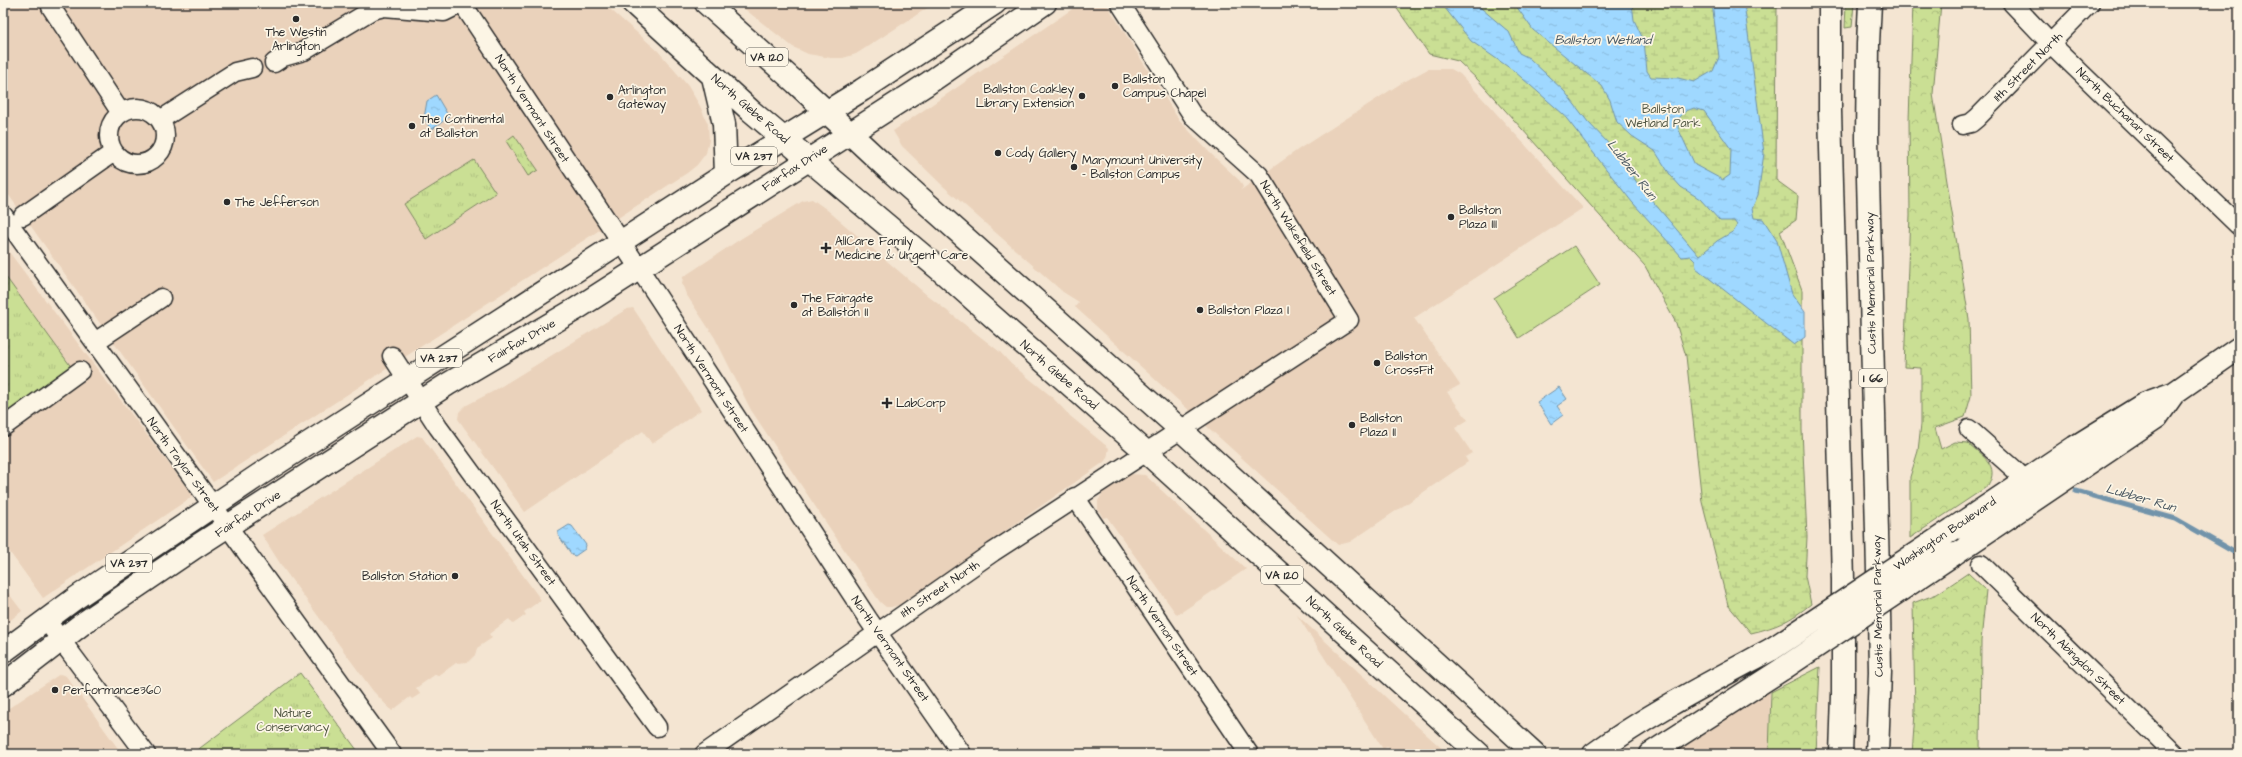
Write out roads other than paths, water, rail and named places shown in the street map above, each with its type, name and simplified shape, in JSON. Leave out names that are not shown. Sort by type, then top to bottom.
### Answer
[{"type":"main road","name":"North Glebe Road","points":[[633,3],[713,77],[808,160],[939,269],[1146,452],[1479,754]]},
{"type":"main road","name":"VA 120","points":[[706,3],[1181,430],[1535,754]]},
{"type":"main road","points":[[826,112],[995,3]]},
{"type":"main road","name":"Fairfax Drive","points":[[3,685],[61,639],[100,611],[228,527],[421,401],[554,323],[948,70],[1045,3]]},
{"type":"main road","points":[[1830,3],[1830,111],[1843,580],[1843,695],[1841,754]]},
{"type":"main road","name":"Custis Memorial Parkway","points":[[1870,3],[1867,130],[1879,619],[1878,754]]},
{"type":"main road","points":[[713,77],[724,124],[726,174]]},
{"type":"main road","name":"VA 237","points":[[3,652],[46,620],[213,506],[407,378],[726,174],[826,112]]},
{"type":"main road","name":"Washington Boulevard","points":[[1594,754],[1650,716],[1772,649],[2026,479],[2146,403],[2174,393],[2239,348]]},
{"type":"main road","name":"Washington Boulevard","points":[[1650,754],[1784,668],[2157,417],[2174,393]]},
{"type":"street","points":[[274,63],[283,57],[304,51],[372,10],[384,8],[444,12],[462,3]]},
{"type":"street","name":"North Vermont Street","points":[[462,3],[878,631],[962,754]]},
{"type":"street","name":"North Wakefield Street","points":[[1120,3],[1193,116],[1259,175],[1349,320],[1181,430]]},
{"type":"street","name":"North Buchanan Street","points":[[2012,3],[2051,44],[2239,226]]},
{"type":"street","name":"11th Street North","points":[[1962,125],[1971,123],[1977,118],[2090,3]]},
{"type":"street","points":[[50,7],[121,113]]},
{"type":"street","points":[[160,120],[236,72],[252,68]]},
{"type":"street","points":[[139,108],[147,110],[160,120],[165,136],[163,144],[153,158],[137,164],[128,162],[114,152],[109,143],[109,133],[111,124],[121,113],[139,108]]},
{"type":"street","points":[[23,216],[114,152]]},
{"type":"street","name":"North Taylor Street","points":[[3,215],[392,754]]},
{"type":"street","points":[[95,342],[161,298]]},
{"type":"street","name":"North Utah Street","points":[[392,356],[421,401],[657,728]]},
{"type":"street","points":[[3,428],[80,371]]},
{"type":"street","points":[[1969,429],[2026,479],[2039,496]]},
{"type":"street","name":"11th Street North","points":[[704,754],[878,631],[1075,497],[1181,430]]},
{"type":"street","name":"North Vernon Street","points":[[1075,497],[1249,754]]},
{"type":"street","name":"North Abingdon Street","points":[[1981,564],[2176,754]]},
{"type":"street","points":[[46,620],[146,754]]},
{"type":"water","name":"Ballston Wetland","points":[[1441,3],[1475,3],[1509,32],[1519,53],[1529,58],[1565,92],[1588,122],[1609,144],[1638,184],[1699,256],[1717,241],[1734,231],[1737,225],[1734,221],[1720,221],[1700,199],[1681,187],[1671,176],[1655,151],[1632,136],[1617,122],[1610,100],[1602,86],[1533,30],[1514,3],[1632,3],[1634,20],[1644,41],[1647,71],[1651,77],[1678,78],[1694,82],[1713,71],[1719,57],[1712,3],[1744,3],[1764,153],[1758,195],[1752,209],[1754,218],[1763,219],[1777,241],[1792,294],[1805,312],[1805,337],[1794,345],[1696,268],[1695,261],[1690,256],[1682,257],[1632,202],[1563,114],[1514,71],[1471,41]],"holes":[[[1694,108],[1704,111],[1731,149],[1730,175],[1723,180],[1695,165],[1678,128],[1679,118],[1686,111]]]},
{"type":"water","points":[[436,95],[449,117],[431,130],[424,118],[427,101]]},
{"type":"water","points":[[1559,387],[1567,399],[1557,406],[1563,415],[1551,424],[1537,402]]},
{"type":"water","points":[[569,525],[572,526],[586,545],[585,549],[575,556],[572,555],[558,535],[558,532]]},
{"type":"waterway","name":"Lubber Run","points":[[2076,491],[2176,519],[2239,555]]},
{"type":"place","name":"The Westin Arlington","points":[[296,19]]},
{"type":"place","name":"Ballston Campus Chapel","points":[[1115,86]]},
{"type":"place","name":"Ballston Coakley Library Extension","points":[[1082,96]]},
{"type":"place","name":"Arlington Gateway","points":[[610,97]]},
{"type":"place","name":"The Continental at Ballston","points":[[412,126]]},
{"type":"place","name":"Cody Gallery","points":[[998,153]]},
{"type":"place","name":"Marymount University - Ballston Campus","points":[[1074,167]]},
{"type":"place","name":"The Jefferson","points":[[227,202]]},
{"type":"place","name":"Ballston Plaza III","points":[[1451,217]]},
{"type":"place","name":"AllCare Family Medicine & Urgent Care","points":[[826,248]]},
{"type":"place","name":"The Fairgate at Ballston II","points":[[794,305]]},
{"type":"place","name":"Ballston Plaza I","points":[[1200,310]]},
{"type":"place","name":"Ballston CrossFit","points":[[1377,363]]},
{"type":"place","name":"LabCorp","points":[[887,403]]},
{"type":"place","name":"Ballston Plaza II","points":[[1352,425]]},
{"type":"place","name":"Ballston Station","points":[[455,576]]},
{"type":"place","name":"Performance360","points":[[55,690]]},
{"type":"park label","name":"Ballston Wetland Park","points":[[1663,116]]},
{"type":"park label","name":"Nature Conservancy","points":[[293,720]]}]
